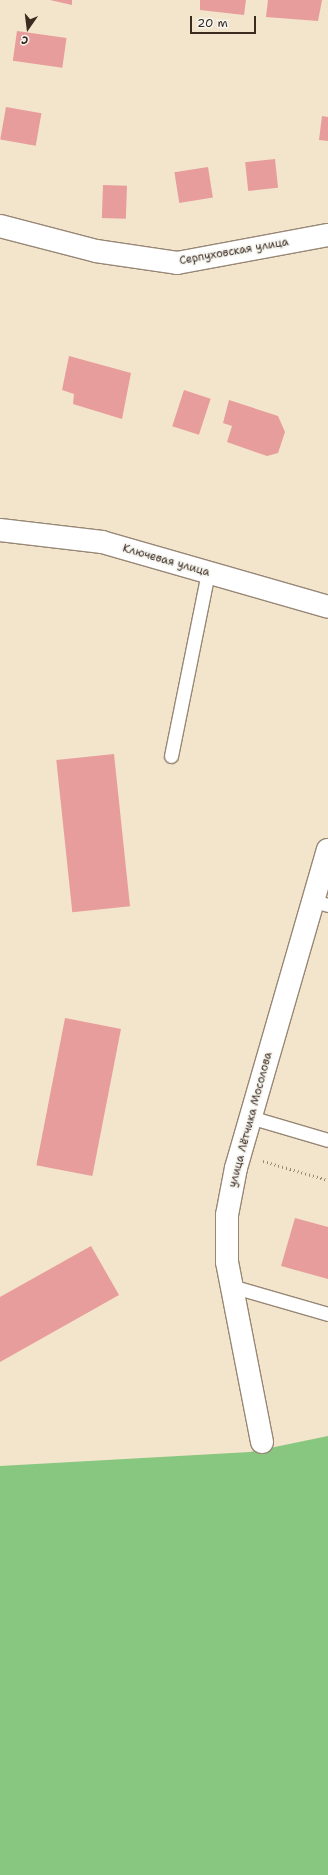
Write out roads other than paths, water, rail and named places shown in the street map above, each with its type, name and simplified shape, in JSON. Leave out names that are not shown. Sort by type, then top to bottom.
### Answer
[{"type":"street","name":"Серпуховская улица","points":[[0,226],[96,251],[177,263],[328,235]]},
{"type":"street","name":"Ключевая улица","points":[[0,530],[102,542],[328,607]]},
{"type":"street","name":"улица Лётчика Мосолова","points":[[262,1442],[227,1262],[227,1215],[236,1168],[250,1117],[321,903],[328,850]]},
{"type":"lane","points":[[170,756],[208,572]]},
{"type":"lane","points":[[250,1117],[328,1140]]},
{"type":"lane","points":[[231,1286],[328,1314]]}]
